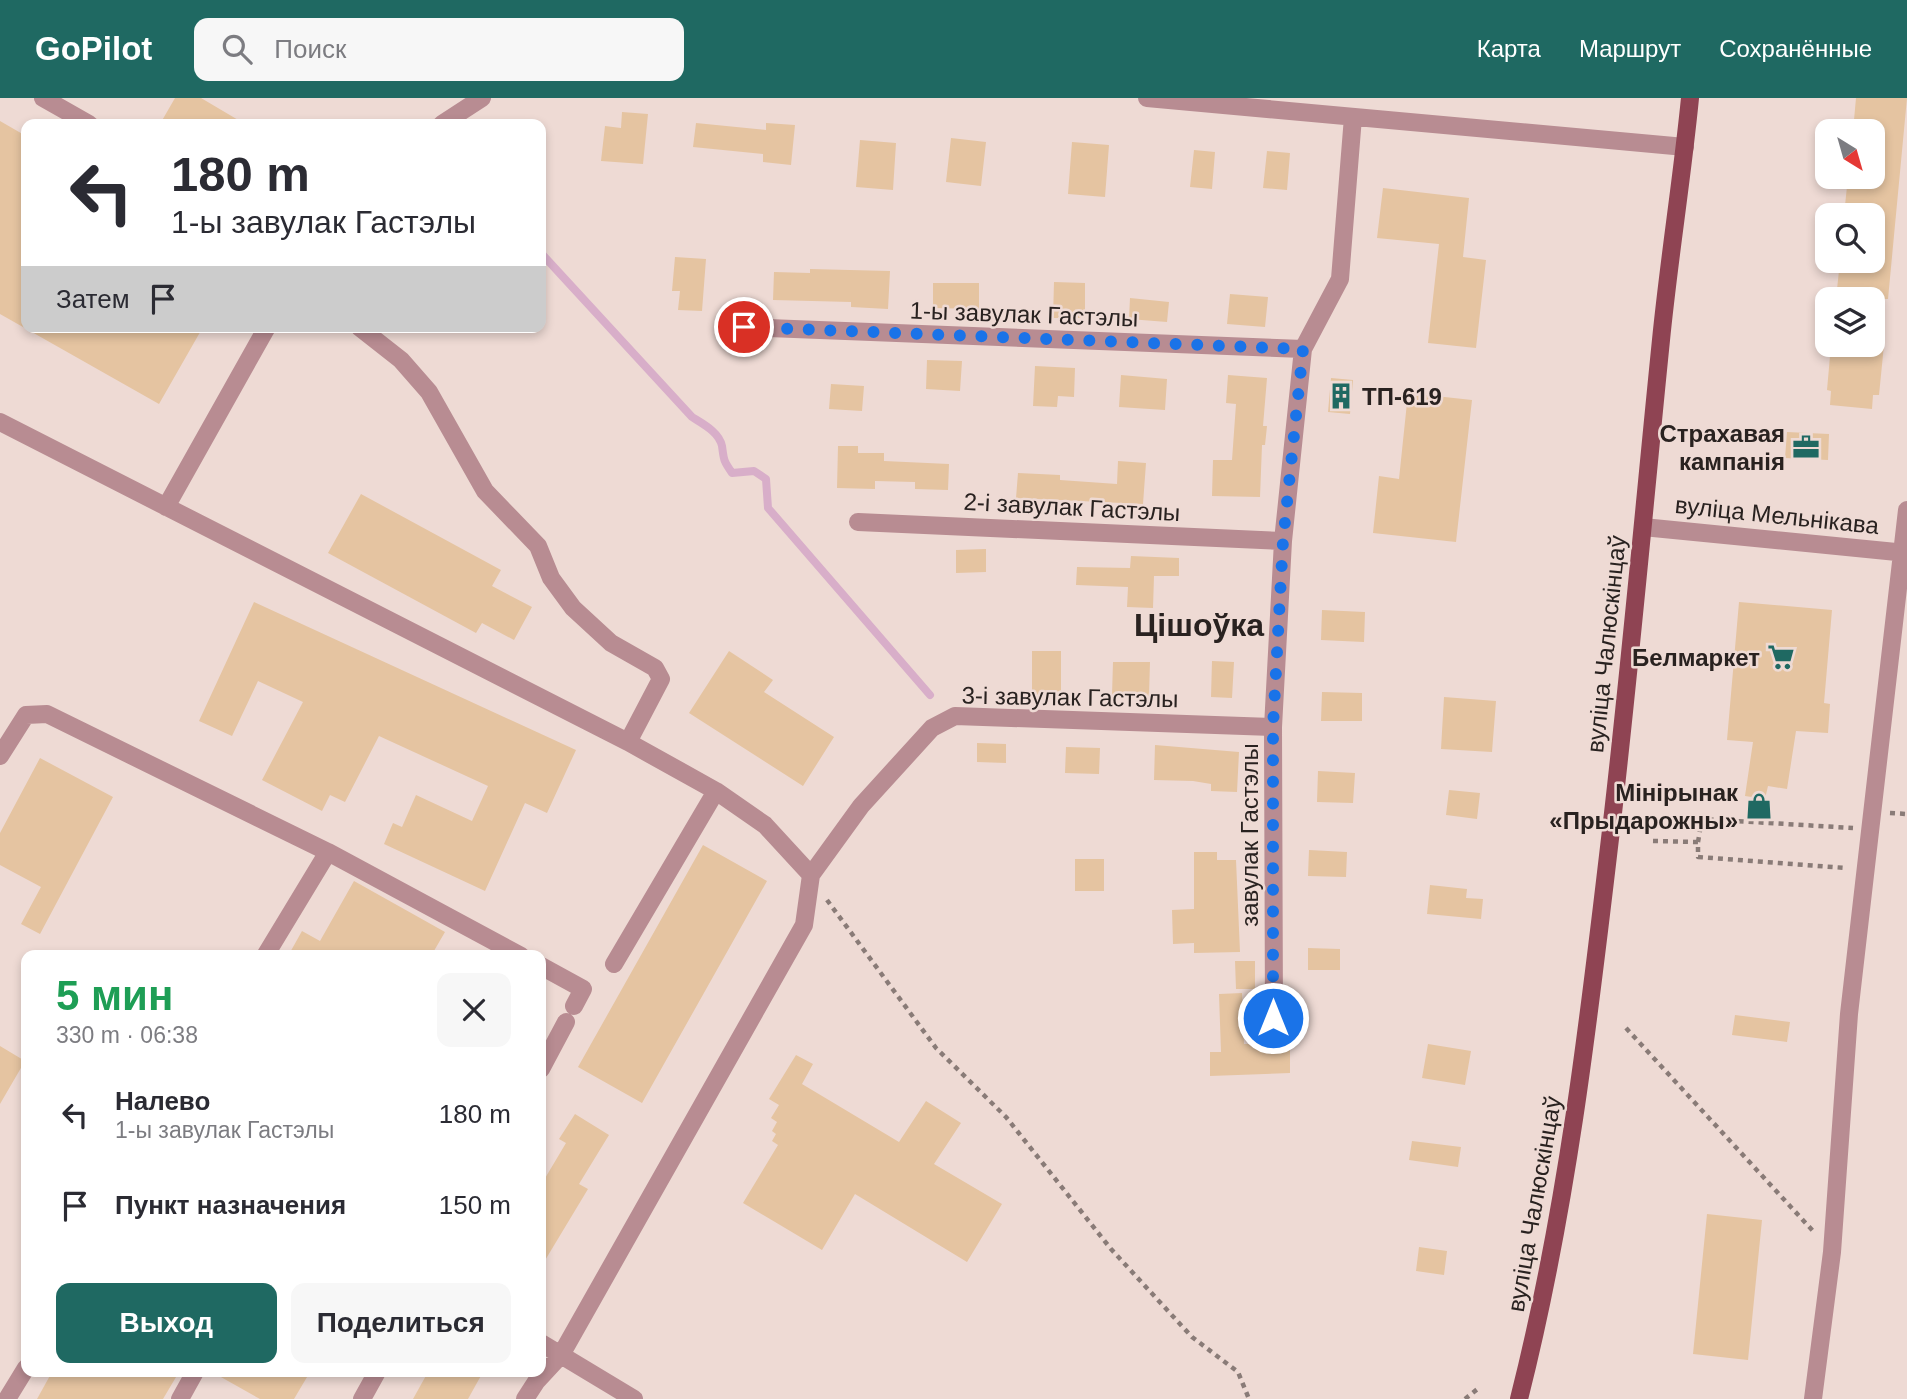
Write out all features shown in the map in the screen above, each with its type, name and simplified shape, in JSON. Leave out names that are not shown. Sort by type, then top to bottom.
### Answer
[{"type":"main road","name":"вуліца Чалюскінцаў","points":[[1519,1399],[1560,1216],[1584,1059],[1630,665],[1661,336],[1690,98]]},
{"type":"street","points":[[43,98],[80,119]]},
{"type":"street","points":[[450,119],[482,98]]},
{"type":"street","points":[[1147,98],[1685,147]]},
{"type":"street","name":"завулак Гастэлы","points":[[1273,1018],[1273,727],[1283,541],[1303,349],[1339,279],[1353,117]]},
{"type":"street","name":"1-ы завулак Гастэлы","points":[[744,327],[1303,349]]},
{"type":"street","points":[[166,508],[264,333]]},
{"type":"street","points":[[367,333],[401,360],[429,391],[485,491],[538,545],[551,578],[573,608],[611,643],[655,668],[661,679],[628,742]]},
{"type":"street","points":[[0,422],[628,742],[716,791],[765,825],[811,875],[804,925],[561,1355],[546,1373]]},
{"type":"street","points":[[1813,1399],[1832,1252],[1849,1014],[1907,510]]},
{"type":"street","name":"2-і завулак Гастэлы","points":[[858,522],[1283,541]]},
{"type":"street","name":"вуліца Мельнікава","points":[[1643,527],[1904,552]]},
{"type":"street","points":[[0,756],[26,715],[47,714],[328,852],[510,950]]},
{"type":"street","name":"3-і завулак Гастэлы","points":[[811,875],[860,806],[932,728],[955,716],[1273,727]]},
{"type":"street","points":[[614,964],[716,791]]},
{"type":"street","points":[[269,950],[328,852]]},
{"type":"street","points":[[546,969],[583,989],[546,1060]]},
{"type":"street","points":[[546,1346],[634,1399]]},
{"type":"street","points":[[7,1399],[21,1376]]},
{"type":"street","points":[[184,1398],[193,1377]]},
{"type":"street","points":[[362,1399],[374,1377]]},
{"type":"street","points":[[524,1399],[542,1377]]},
{"type":"path","points":[[1865,870],[1698,857],[1698,842],[1702,819],[1870,828]]},
{"type":"path","points":[[1653,841],[1698,842]]},
{"type":"path","points":[[811,875],[936,1048],[1006,1117],[1111,1249],[1192,1337],[1238,1372],[1249,1399]]},
{"type":"path","points":[[1626,1028],[1832,1252]]},
{"type":"path","points":[[1465,1399],[1480,1387]]},
{"type":"building","points":[[175,98],[201,98],[237,119],[163,119]]},
{"type":"building","points":[[1856,98],[1907,98],[1888,299],[1885,299],[1885,287],[1837,287],[1839,273],[1885,273],[1885,203],[1845,203],[1847,189],[1885,189],[1885,119],[1854,119]]},
{"type":"building","points":[[622,112],[648,114],[643,164],[601,161],[605,126],[621,128]]},
{"type":"building","points":[[0,121],[21,133],[21,326],[0,314]]},
{"type":"building","points":[[696,123],[766,130],[766,123],[795,125],[791,165],[763,162],[763,154],[693,147]]},
{"type":"building","points":[[951,138],[986,142],[981,186],[946,182]]},
{"type":"building","points":[[860,140],[896,143],[893,190],[856,187]]},
{"type":"building","points":[[1072,142],[1109,145],[1105,197],[1068,194]]},
{"type":"building","points":[[1194,150],[1215,152],[1212,189],[1190,187]]},
{"type":"building","points":[[1267,151],[1290,153],[1287,190],[1263,188]]},
{"type":"building","points":[[1383,188],[1469,198],[1463,257],[1486,260],[1476,348],[1428,343],[1439,244],[1377,238]]},
{"type":"building","points":[[675,257],[706,259],[702,311],[678,310],[680,291],[672,291]]},
{"type":"building","points":[[810,269],[890,271],[888,309],[851,307],[851,302],[773,300],[774,272],[810,273]]},
{"type":"building","points":[[1054,282],[1085,283],[1085,318],[1053,318]]},
{"type":"building","points":[[933,283],[979,283],[979,309],[933,308]]},
{"type":"building","points":[[1230,294],[1268,297],[1265,327],[1227,324]]},
{"type":"building","points":[[1130,298],[1169,302],[1167,322],[1129,319]]},
{"type":"building","points":[[34,333],[200,333],[159,404]]},
{"type":"building","points":[[1830,357],[1883,357],[1879,395],[1873,395],[1872,409],[1830,405],[1831,391],[1827,390]]},
{"type":"building","points":[[927,360],[962,361],[960,391],[926,389]]},
{"type":"building","points":[[1035,366],[1075,368],[1074,397],[1058,396],[1057,407],[1033,406]]},
{"type":"building","points":[[1121,375],[1167,379],[1165,410],[1119,407]]},
{"type":"building","points":[[1228,375],[1267,378],[1263,426],[1267,426],[1265,445],[1262,445],[1260,497],[1212,496],[1213,460],[1232,460],[1236,404],[1226,403]]},
{"type":"building","name":"ТП-619","points":[[1331,378],[1353,380],[1350,414],[1328,412]]},
{"type":"building","points":[[831,384],[864,386],[862,411],[829,409]]},
{"type":"building","points":[[1408,393],[1472,400],[1456,542],[1373,533],[1379,476],[1399,479]]},
{"type":"building","points":[[1787,432],[1829,434],[1828,460],[1785,458]]},
{"type":"building","points":[[838,446],[858,446],[858,453],[884,453],[884,461],[949,464],[948,490],[915,489],[915,482],[875,481],[875,489],[837,488]]},
{"type":"building","points":[[1118,461],[1146,463],[1143,504],[1016,498],[1018,473],[1060,475],[1060,480],[1117,484]]},
{"type":"building","points":[[361,494],[501,570],[492,586],[532,607],[514,640],[482,623],[476,633],[328,553]]},
{"type":"building","points":[[986,549],[986,572],[956,573],[956,550]]},
{"type":"building","points":[[1131,556],[1179,558],[1179,576],[1154,576],[1153,608],[1127,607],[1128,587],[1076,585],[1077,567],[1130,568]]},
{"type":"building","points":[[254,602],[576,750],[547,813],[525,803],[485,891],[384,844],[393,823],[402,827],[416,795],[472,821],[488,786],[379,736],[345,802],[330,795],[322,811],[262,780],[303,702],[258,681],[232,736],[199,721]]},
{"type":"building","name":"Белмаркет","points":[[1739,602],[1832,610],[1824,703],[1830,704],[1828,733],[1796,731],[1787,789],[1768,786],[1765,799],[1745,796],[1753,742],[1727,740]]},
{"type":"building","points":[[1322,610],[1365,612],[1364,642],[1321,640]]},
{"type":"building","points":[[729,651],[773,680],[764,692],[834,737],[803,786],[689,713]]},
{"type":"building","points":[[1032,651],[1061,651],[1061,696],[1032,696]]},
{"type":"building","points":[[1212,661],[1234,662],[1232,698],[1211,697]]},
{"type":"building","points":[[1113,662],[1150,662],[1149,696],[1112,695]]},
{"type":"building","points":[[1322,692],[1362,693],[1362,721],[1321,721]]},
{"type":"building","points":[[1444,697],[1496,701],[1492,752],[1441,749]]},
{"type":"building","points":[[977,743],[1006,744],[1006,763],[977,762]]},
{"type":"building","points":[[1155,745],[1239,752],[1237,792],[1211,791],[1211,784],[1193,781],[1154,780]]},
{"type":"building","points":[[1066,747],[1100,748],[1099,774],[1065,773]]},
{"type":"building","points":[[40,758],[113,797],[40,934],[21,924],[41,887],[0,865],[0,833]]},
{"type":"building","points":[[1318,771],[1355,773],[1353,803],[1317,802]]},
{"type":"building","points":[[1449,790],[1480,793],[1477,819],[1446,815]]},
{"type":"building","points":[[703,845],[767,881],[642,1103],[578,1067]]},
{"type":"building","points":[[1309,850],[1347,852],[1346,877],[1308,876]]},
{"type":"building","points":[[1194,852],[1217,852],[1217,860],[1236,860],[1240,952],[1194,953],[1194,943],[1173,944],[1172,910],[1194,909]]},
{"type":"building","points":[[1075,859],[1104,859],[1104,891],[1075,891]]},
{"type":"building","points":[[354,881],[445,932],[434,950],[291,950],[302,931],[320,941]]},
{"type":"building","points":[[1430,885],[1467,889],[1466,898],[1483,899],[1481,919],[1427,914]]},
{"type":"building","points":[[1308,948],[1340,949],[1340,970],[1308,970]]},
{"type":"building","points":[[1235,961],[1255,961],[1255,989],[1236,989]]},
{"type":"building","points":[[1242,993],[1244,1044],[1290,1044],[1290,1073],[1210,1076],[1210,1052],[1221,1052],[1219,994]]},
{"type":"building","points":[[1735,1015],[1790,1022],[1787,1042],[1732,1035]]},
{"type":"building","points":[[1428,1044],[1471,1051],[1465,1085],[1422,1078]]},
{"type":"building","points":[[0,1046],[21,1059],[21,1068],[0,1104]]},
{"type":"building","points":[[796,1055],[813,1064],[802,1084],[899,1142],[926,1101],[961,1123],[934,1164],[1002,1204],[967,1262],[855,1194],[822,1250],[743,1203],[778,1145],[772,1141],[776,1134],[772,1131],[777,1122],[771,1118],[779,1105],[769,1099]]},
{"type":"building","points":[[575,1114],[609,1135],[579,1184],[588,1189],[546,1259],[546,1177],[566,1143],[559,1139]]},
{"type":"building","points":[[1412,1141],[1461,1147],[1458,1167],[1409,1160]]},
{"type":"building","points":[[1707,1214],[1762,1220],[1748,1360],[1693,1354]]},
{"type":"building","points":[[1419,1247],[1447,1251],[1444,1275],[1416,1271]]},
{"type":"building","points":[[49,1377],[176,1377],[163,1399],[37,1399]]},
{"type":"building","points":[[221,1377],[307,1377],[294,1399],[260,1399]]},
{"type":"building","points":[[425,1377],[480,1377],[468,1399],[413,1399]]},
{"type":"waterway","points":[[546,258],[692,417],[718,437],[724,460],[732,473],[754,471],[766,479],[768,508],[930,695]]},
{"type":"place","name":"ТП-619","points":[[1341,396]]},
{"type":"place","name":"Страхавая кампанія","points":[[1806,447]]},
{"type":"place","name":"Белмаркет","points":[[1781,657]]},
{"type":"place","name":"Мінірынак «Прыдарожны»","points":[[1759,806]]},
{"type":"district","name":"Цішоўка","points":[[1199,625]]},
{"type":"route","points":[[744,327],[1303,349],[1283,541],[1273,727],[1273,1018]]}]
